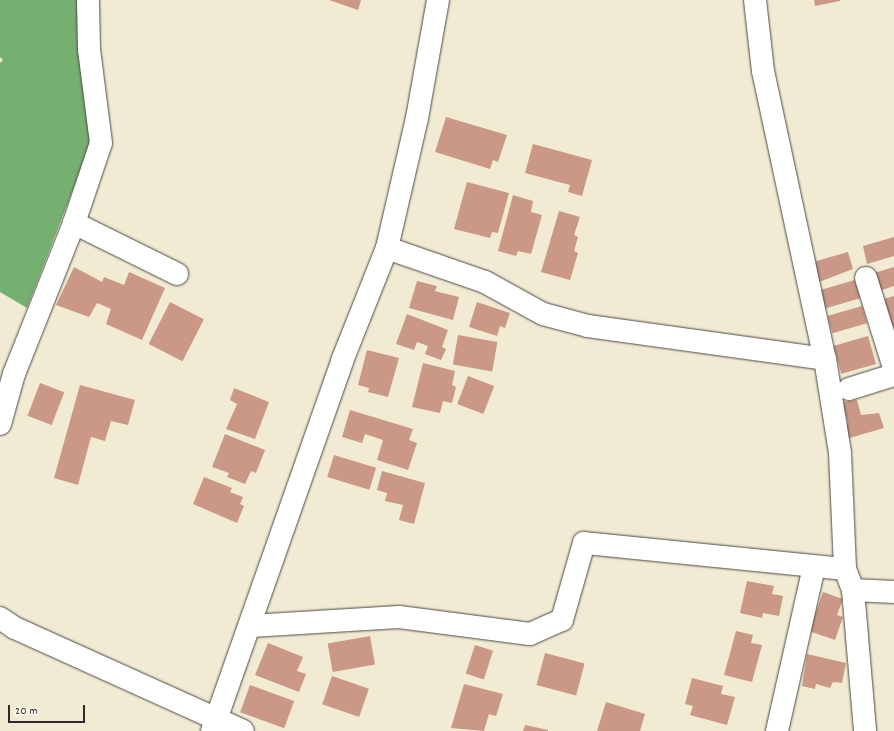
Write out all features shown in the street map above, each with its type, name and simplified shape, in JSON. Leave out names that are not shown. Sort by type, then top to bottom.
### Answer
[{"type":"street","points":[[0,424],[14,374],[74,223],[101,144],[89,48],[88,0]]},
{"type":"street","points":[[214,725],[251,626],[342,361],[387,248],[417,118],[438,0]]},
{"type":"street","points":[[755,0],[763,71],[825,359],[840,454],[845,569],[854,590],[865,731]]},
{"type":"street","points":[[74,223],[177,274]]},
{"type":"street","points":[[387,248],[485,282],[543,314],[588,326],[825,359]]},
{"type":"street","points":[[866,278],[894,368]]},
{"type":"street","points":[[849,389],[894,375]]},
{"type":"street","points":[[251,626],[399,617],[530,634],[562,620],[584,543],[845,569]]},
{"type":"street","points":[[777,731],[814,567]]},
{"type":"street","points":[[854,590],[894,592]]},
{"type":"street","points":[[0,618],[15,628],[214,725],[243,731]]},
{"type":"green space","points":[[0,0],[80,0],[81,73],[92,141],[27,308],[0,292],[0,63],[3,60],[0,57]]},
{"type":"building","points":[[329,0],[361,0],[358,10]]},
{"type":"building","points":[[814,0],[840,0],[840,1],[815,6]]},
{"type":"building","points":[[446,117],[507,135],[498,162],[493,160],[490,169],[435,152]]},
{"type":"building","points":[[533,144],[592,160],[582,196],[568,192],[570,185],[525,173]]},
{"type":"building","points":[[467,182],[509,193],[498,233],[492,232],[490,238],[454,229]]},
{"type":"building","points":[[513,195],[533,201],[531,212],[542,215],[531,254],[518,251],[516,256],[498,251]]},
{"type":"building","points":[[559,211],[580,217],[574,235],[578,237],[574,251],[578,253],[570,280],[541,272]]},
{"type":"building","points":[[894,237],[894,256],[867,264],[863,246]]},
{"type":"building","points":[[848,252],[853,269],[819,282],[813,262]]},
{"type":"building","points":[[74,267],[102,282],[104,277],[124,285],[129,272],[165,288],[142,340],[106,324],[111,309],[97,303],[89,317],[56,305]]},
{"type":"building","points":[[894,267],[894,286],[879,291],[874,273]]},
{"type":"building","points":[[855,280],[860,298],[825,308],[819,290]]},
{"type":"building","points":[[417,281],[437,286],[435,291],[459,297],[453,320],[409,308]]},
{"type":"building","points":[[894,296],[894,326],[891,327],[883,299]]},
{"type":"building","points":[[170,302],[204,319],[183,361],[149,344]]},
{"type":"building","points":[[477,302],[510,313],[505,328],[500,326],[497,336],[469,327]]},
{"type":"building","points":[[862,306],[867,323],[832,333],[827,316]]},
{"type":"building","points":[[407,314],[448,330],[442,347],[446,349],[441,360],[425,354],[428,346],[417,342],[414,350],[396,344]]},
{"type":"building","points":[[458,335],[497,342],[492,371],[453,365]]},
{"type":"building","points":[[868,336],[876,364],[841,374],[833,346]]},
{"type":"building","points":[[367,350],[399,358],[388,397],[368,392],[369,388],[358,385]]},
{"type":"building","points":[[423,363],[455,371],[452,385],[456,387],[452,403],[443,401],[440,413],[412,407]]},
{"type":"building","points":[[468,376],[494,386],[483,414],[457,404]]},
{"type":"building","points":[[40,383],[64,392],[52,425],[27,416]]},
{"type":"building","points":[[80,385],[135,400],[128,425],[111,421],[105,441],[91,437],[78,485],[54,478]]},
{"type":"building","points":[[234,388],[269,402],[255,439],[226,429],[237,404],[230,400]]},
{"type":"building","points":[[857,400],[861,415],[879,413],[884,428],[846,439],[842,425],[848,423],[842,402]]},
{"type":"building","points":[[350,410],[413,429],[409,440],[417,443],[408,470],[377,460],[383,440],[365,434],[362,443],[342,437]]},
{"type":"building","points":[[225,434],[265,450],[256,473],[251,471],[245,484],[227,477],[229,473],[212,467]]},
{"type":"building","points":[[334,455],[376,468],[369,490],[327,477]]},
{"type":"building","points":[[382,471],[425,483],[414,524],[399,520],[403,505],[385,501],[387,493],[377,490]]},
{"type":"building","points":[[204,477],[232,488],[230,492],[243,497],[240,504],[244,506],[237,523],[193,504]]},
{"type":"building","points":[[747,581],[774,586],[772,594],[783,596],[779,616],[763,613],[762,618],[740,613]]},
{"type":"building","points":[[823,592],[843,599],[837,615],[843,617],[835,640],[809,631]]},
{"type":"building","points":[[736,631],[753,635],[751,643],[762,645],[752,682],[724,675]]},
{"type":"building","points":[[370,636],[375,665],[333,672],[328,643]]},
{"type":"building","points":[[268,643],[303,657],[297,671],[306,674],[299,692],[255,675]]},
{"type":"building","points":[[475,645],[493,651],[484,679],[466,674]]},
{"type":"building","points":[[545,653],[585,664],[576,695],[536,685]]},
{"type":"building","points":[[807,654],[846,663],[842,683],[833,682],[830,688],[816,684],[815,689],[802,686]]},
{"type":"building","points":[[332,676],[369,689],[359,717],[322,704]]},
{"type":"building","points":[[692,678],[723,686],[721,694],[735,697],[727,725],[690,715],[693,706],[685,704]]},
{"type":"building","points":[[464,684],[503,694],[496,716],[489,714],[484,731],[451,728]]},
{"type":"building","points":[[250,685],[294,701],[284,728],[240,712]]},
{"type":"building","points":[[606,702],[645,714],[640,731],[597,731]]},
{"type":"building","points":[[525,725],[548,730],[548,731],[523,731]]}]
